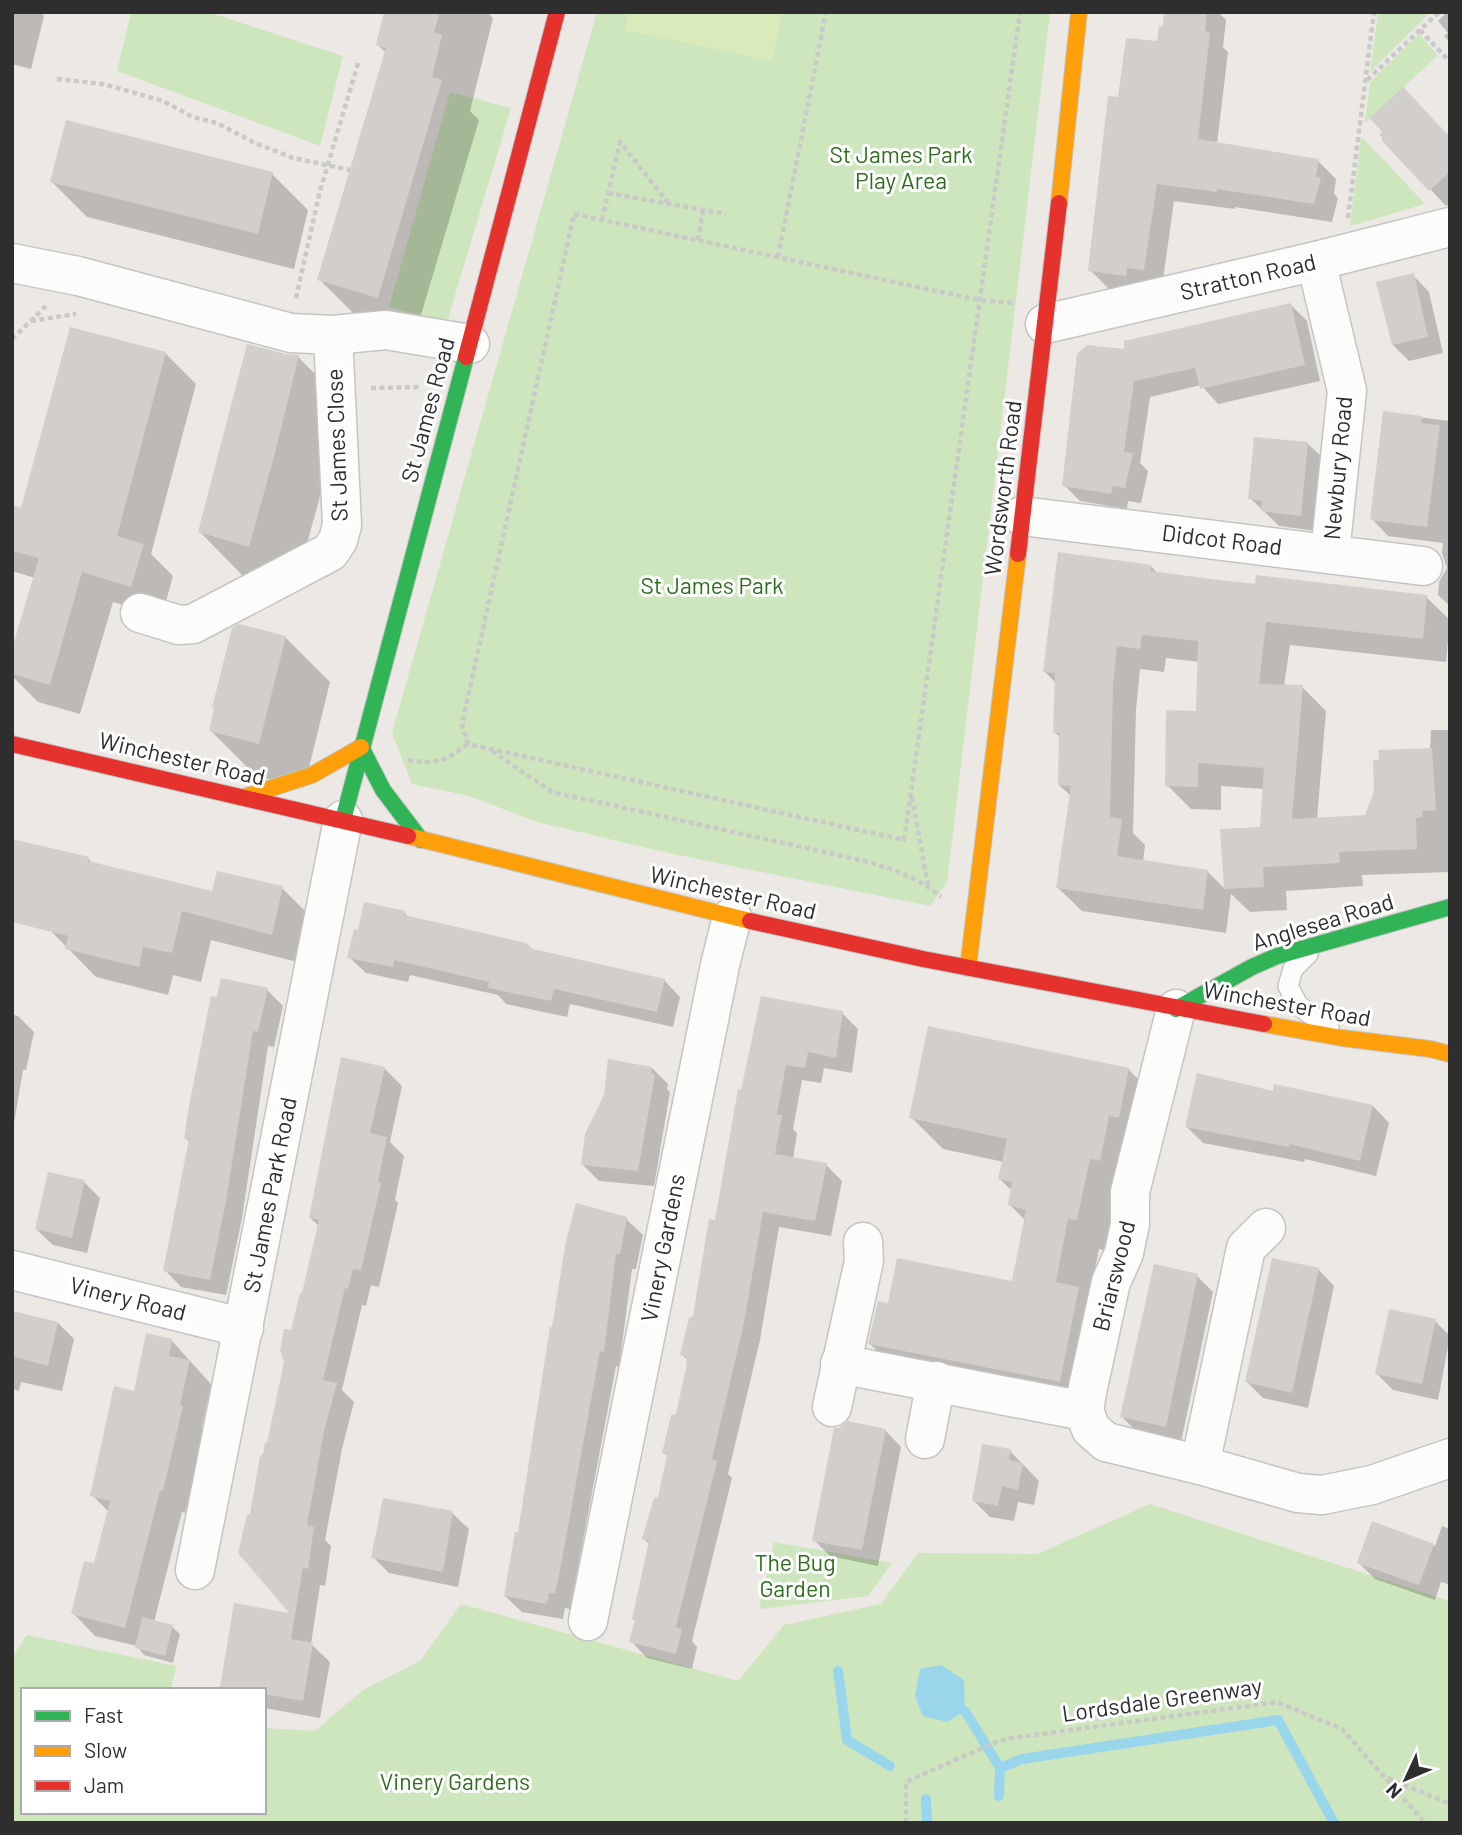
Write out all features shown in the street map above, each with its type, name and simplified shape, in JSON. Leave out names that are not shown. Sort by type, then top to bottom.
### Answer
[{"type":"street","name":"St James Road","points":[[343,820],[557,12]]},
{"type":"street","name":"Wordsworth Road","points":[[968,968],[1045,324],[1079,12]]},
{"type":"street","name":"Stratton Road","points":[[1045,324],[1450,227]]},
{"type":"street","name":"Newbury Road","points":[[1330,257],[1347,391],[1330,553]]},
{"type":"street","name":"St James Close","points":[[12,263],[78,276],[291,333],[333,335],[386,330],[470,344]]},
{"type":"street","name":"St James Close","points":[[139,613],[178,625],[193,624],[330,552],[338,540],[342,525],[333,335]]},
{"type":"street","name":"Didcot Road","points":[[1022,516],[1423,566]]},
{"type":"street","name":"Winchester Road","points":[[12,744],[343,820],[732,917],[968,968],[1176,1009],[1450,1054]]},
{"type":"street","points":[[244,797],[312,775],[361,747],[383,790],[421,840]]},
{"type":"street","name":"St James Park Road","points":[[195,1570],[343,820]]},
{"type":"street","name":"Anglesea Road","points":[[1176,1009],[1277,956],[1450,907]]},
{"type":"street","name":"Vinery Gardens","points":[[588,1621],[717,979],[732,917]]},
{"type":"street","name":"Briarswood","points":[[1084,1411],[1111,1282],[1124,1253],[1130,1224],[1130,1192],[1176,1009]]},
{"type":"street","points":[[1200,1465],[1246,1248],[1266,1228]]},
{"type":"street","points":[[832,1407],[864,1261],[863,1242]]},
{"type":"street","name":"Vinery Road","points":[[12,1270],[244,1328]]},
{"type":"street","points":[[840,1364],[1084,1411],[1091,1429],[1106,1442],[1298,1493],[1322,1495],[1372,1485],[1450,1458]]},
{"type":"street","points":[[925,1439],[936,1381]]},
{"type":"lane","points":[[1316,946],[1293,969],[1288,986],[1298,1005],[1342,1038]]},
{"type":"path","points":[[778,257],[826,12]]},
{"type":"path","points":[[408,760],[441,762],[468,744],[904,840],[1020,12]]},
{"type":"path","points":[[1330,257],[1366,81],[1374,12]]},
{"type":"path","points":[[1366,81],[1439,12]]},
{"type":"path","points":[[1420,30],[1450,62]]},
{"type":"path","points":[[291,333],[298,288],[328,166],[359,60]]},
{"type":"path","points":[[57,79],[103,84],[163,101],[192,117],[217,123],[254,143],[293,158],[350,170]]},
{"type":"path","points":[[601,220],[620,142],[669,204]]},
{"type":"path","points":[[608,193],[726,214]]},
{"type":"path","points":[[698,240],[703,210]]},
{"type":"path","points":[[468,744],[462,724],[574,214],[979,300],[1014,303]]},
{"type":"path","points":[[336,391],[414,387],[457,389]]},
{"type":"path","points":[[489,749],[552,792],[897,870],[928,886],[975,924]]},
{"type":"path","points":[[911,792],[928,886]]},
{"type":"path","name":"Lordsdale Greenway","points":[[906,1823],[906,1782],[996,1742],[1277,1702],[1342,1729],[1425,1823]]},
{"type":"path","points":[[1384,1776],[1450,1804]]},
{"type":"green space","points":[[131,12],[208,12],[343,56],[320,146],[117,71]]},
{"type":"green space","name":"St James Park","points":[[597,12],[1050,12],[947,883],[930,906],[673,854],[537,822],[469,796],[412,784],[392,733]]},
{"type":"green space","points":[[628,12],[782,12],[772,61],[625,30]]},
{"type":"green space","points":[[1378,12],[1431,12],[1370,72]]},
{"type":"green space","points":[[1419,34],[1438,55],[1365,123],[1370,82]]},
{"type":"green space","points":[[450,92],[511,108],[447,322],[389,307]]},
{"type":"green space","points":[[1361,136],[1425,204],[1350,226]]},
{"type":"green space","points":[[1150,1504],[1450,1601],[1450,1823],[12,1823],[12,1657],[27,1635],[176,1666],[171,1688],[21,1688],[21,1814],[266,1814],[266,1728],[315,1731],[363,1690],[420,1661],[461,1604],[738,1681],[784,1625],[881,1604],[918,1553],[1037,1554]]},
{"type":"green space","name":"The Bug Garden","points":[[774,1542],[892,1563],[868,1596],[759,1609]]},
{"type":"water","points":[[941,1665],[964,1680],[965,1711],[947,1722],[923,1716],[915,1696],[920,1669]]},
{"type":"building","points":[[384,12],[440,12],[434,32],[442,35],[432,77],[442,80],[378,298],[317,280],[386,48],[376,45]]},
{"type":"building","points":[[1164,12],[1207,12],[1205,31],[1210,32],[1198,139],[1319,159],[1316,177],[1321,178],[1314,204],[1217,189],[1217,192],[1157,184],[1144,270],[1127,268],[1126,276],[1088,271],[1108,96],[1118,97],[1126,38],[1157,41],[1159,26],[1163,26]]},
{"type":"building","points":[[1403,87],[1450,137],[1450,172],[1429,191],[1382,141],[1382,132],[1370,118]]},
{"type":"building","points":[[66,120],[273,172],[258,234],[50,182]]},
{"type":"building","points":[[1414,273],[1428,337],[1392,345],[1376,282]]},
{"type":"building","points":[[1291,303],[1305,365],[1200,389],[1195,368],[1134,381],[1124,452],[1133,453],[1125,488],[1113,486],[1111,494],[1062,486],[1077,354],[1087,345],[1124,349],[1124,341]]},
{"type":"building","points":[[70,327],[166,352],[117,536],[144,544],[131,587],[82,572],[50,685],[12,674],[12,649],[39,558],[12,551],[12,505],[21,508]]},
{"type":"building","points":[[247,344],[299,355],[249,547],[198,532]]},
{"type":"building","points":[[1383,411],[1422,416],[1421,423],[1440,425],[1427,527],[1370,520]]},
{"type":"building","points":[[1254,437],[1308,442],[1301,516],[1261,511],[1262,501],[1248,499]]},
{"type":"building","points":[[1058,552],[1151,565],[1151,571],[1219,580],[1255,584],[1256,575],[1427,595],[1423,639],[1266,622],[1259,684],[1303,685],[1292,819],[1365,815],[1374,792],[1373,760],[1379,760],[1378,750],[1432,748],[1436,810],[1422,811],[1423,817],[1416,818],[1417,849],[1339,852],[1340,863],[1263,867],[1264,887],[1224,889],[1220,829],[1260,827],[1264,768],[1198,763],[1198,787],[1165,786],[1166,710],[1196,711],[1198,641],[1142,635],[1140,649],[1117,646],[1113,685],[1110,817],[1122,819],[1117,856],[1208,870],[1203,910],[1056,888],[1071,786],[1058,785],[1059,733],[1053,733],[1055,673],[1043,672]]},
{"type":"building","points":[[239,624],[286,636],[259,744],[209,731],[232,628]]},
{"type":"building","points":[[12,839],[89,857],[88,861],[212,891],[217,871],[283,886],[272,935],[182,911],[172,953],[143,947],[139,967],[65,949],[68,936],[12,922]]},
{"type":"building","points":[[364,902],[405,911],[404,915],[526,943],[533,949],[665,979],[657,1012],[554,989],[551,1001],[488,988],[489,982],[394,960],[393,967],[347,958],[354,929],[358,930]]},
{"type":"building","points":[[221,978],[268,988],[258,1032],[253,1031],[226,1201],[210,1280],[163,1271],[189,1139],[184,1139],[189,1106],[211,996],[217,997]]},
{"type":"building","points":[[761,996],[843,1011],[836,1058],[808,1052],[805,1068],[786,1065],[777,1115],[782,1115],[775,1154],[827,1163],[815,1221],[763,1212],[744,1323],[712,1459],[717,1461],[676,1627],[682,1629],[676,1654],[629,1642],[649,1541],[642,1539],[654,1498],[658,1497],[667,1455],[662,1453],[671,1415],[676,1414],[686,1368],[687,1357],[680,1355],[689,1318],[693,1316],[709,1219],[715,1220],[738,1089],[741,1090]]},
{"type":"building","points":[[928,1026],[1129,1068],[1119,1118],[1109,1116],[1100,1161],[1090,1159],[1077,1220],[1068,1219],[1056,1282],[1079,1287],[1060,1382],[868,1344],[878,1301],[888,1303],[897,1258],[1012,1281],[1026,1210],[1008,1205],[1012,1182],[998,1179],[1007,1139],[909,1118]]},
{"type":"building","points":[[341,1057],[385,1067],[370,1133],[387,1137],[378,1182],[381,1183],[361,1270],[353,1269],[348,1289],[345,1288],[323,1380],[337,1383],[324,1431],[307,1525],[314,1527],[308,1569],[303,1568],[291,1639],[313,1643],[303,1701],[266,1694],[266,1688],[220,1687],[234,1603],[289,1613],[238,1553],[247,1515],[250,1514],[260,1456],[267,1443],[284,1362],[280,1351],[284,1329],[291,1330],[319,1220],[309,1218]]},
{"type":"building","points":[[608,1059],[652,1067],[651,1073],[655,1075],[638,1171],[581,1165],[585,1134],[604,1095]]},
{"type":"building","points":[[1197,1073],[1273,1091],[1274,1084],[1373,1105],[1360,1161],[1289,1144],[1289,1147],[1185,1127]]},
{"type":"building","points":[[48,1172],[85,1180],[72,1238],[35,1229]]},
{"type":"building","points":[[576,1203],[627,1217],[620,1254],[616,1254],[604,1352],[600,1351],[559,1576],[555,1593],[549,1593],[547,1604],[504,1596],[515,1532],[518,1532],[550,1327]]},
{"type":"building","points":[[1272,1258],[1319,1268],[1292,1393],[1245,1382]]},
{"type":"building","points":[[1154,1264],[1198,1274],[1166,1427],[1120,1417]]},
{"type":"building","points":[[1389,1309],[1436,1319],[1422,1384],[1375,1374]]},
{"type":"building","points":[[12,1311],[58,1322],[48,1366],[12,1356]]},
{"type":"building","points":[[146,1333],[172,1339],[169,1356],[190,1360],[180,1405],[183,1406],[163,1491],[160,1491],[125,1628],[71,1614],[84,1561],[94,1563],[110,1501],[90,1496],[114,1386],[134,1391]]},
{"type":"building","points":[[848,1421],[886,1429],[862,1550],[812,1541],[834,1428],[839,1428]]},
{"type":"building","points":[[982,1444],[1011,1449],[1009,1460],[1023,1463],[1018,1490],[1002,1486],[998,1506],[972,1501]]},
{"type":"building","points":[[383,1498],[453,1511],[443,1572],[371,1558]]},
{"type":"building","points":[[1372,1521],[1434,1544],[1419,1585],[1357,1563]]},
{"type":"building","points":[[142,1617],[173,1625],[165,1656],[135,1648]]},
{"type":"waterway","points":[[838,1671],[847,1740],[890,1766]]},
{"type":"waterway","points":[[965,1711],[1000,1768]]},
{"type":"waterway","points":[[999,1796],[1000,1768],[1022,1759],[1278,1720],[1334,1823]]},
{"type":"waterway","points":[[926,1799],[927,1823]]},
{"type":"traffic: fast","points":[[343,820],[466,357]]},
{"type":"traffic: fast","points":[[361,747],[383,790],[421,840]]},
{"type":"traffic: fast","points":[[1176,1009],[1277,956],[1450,907]]},
{"type":"traffic: slow","points":[[1059,203],[1079,12]]},
{"type":"traffic: slow","points":[[968,968],[1018,554]]},
{"type":"traffic: slow","points":[[244,797],[312,775],[361,747]]},
{"type":"traffic: slow","points":[[408,836],[750,921]]},
{"type":"traffic: slow","points":[[1264,1024],[1450,1054]]},
{"type":"traffic: jam","points":[[466,357],[557,12]]},
{"type":"traffic: jam","points":[[1018,554],[1059,203]]},
{"type":"traffic: jam","points":[[12,744],[408,836]]},
{"type":"traffic: jam","points":[[750,921],[923,959],[1264,1024]]},
{"type":"park label","name":"St James Park Play Area","points":[[901,168]]}]
